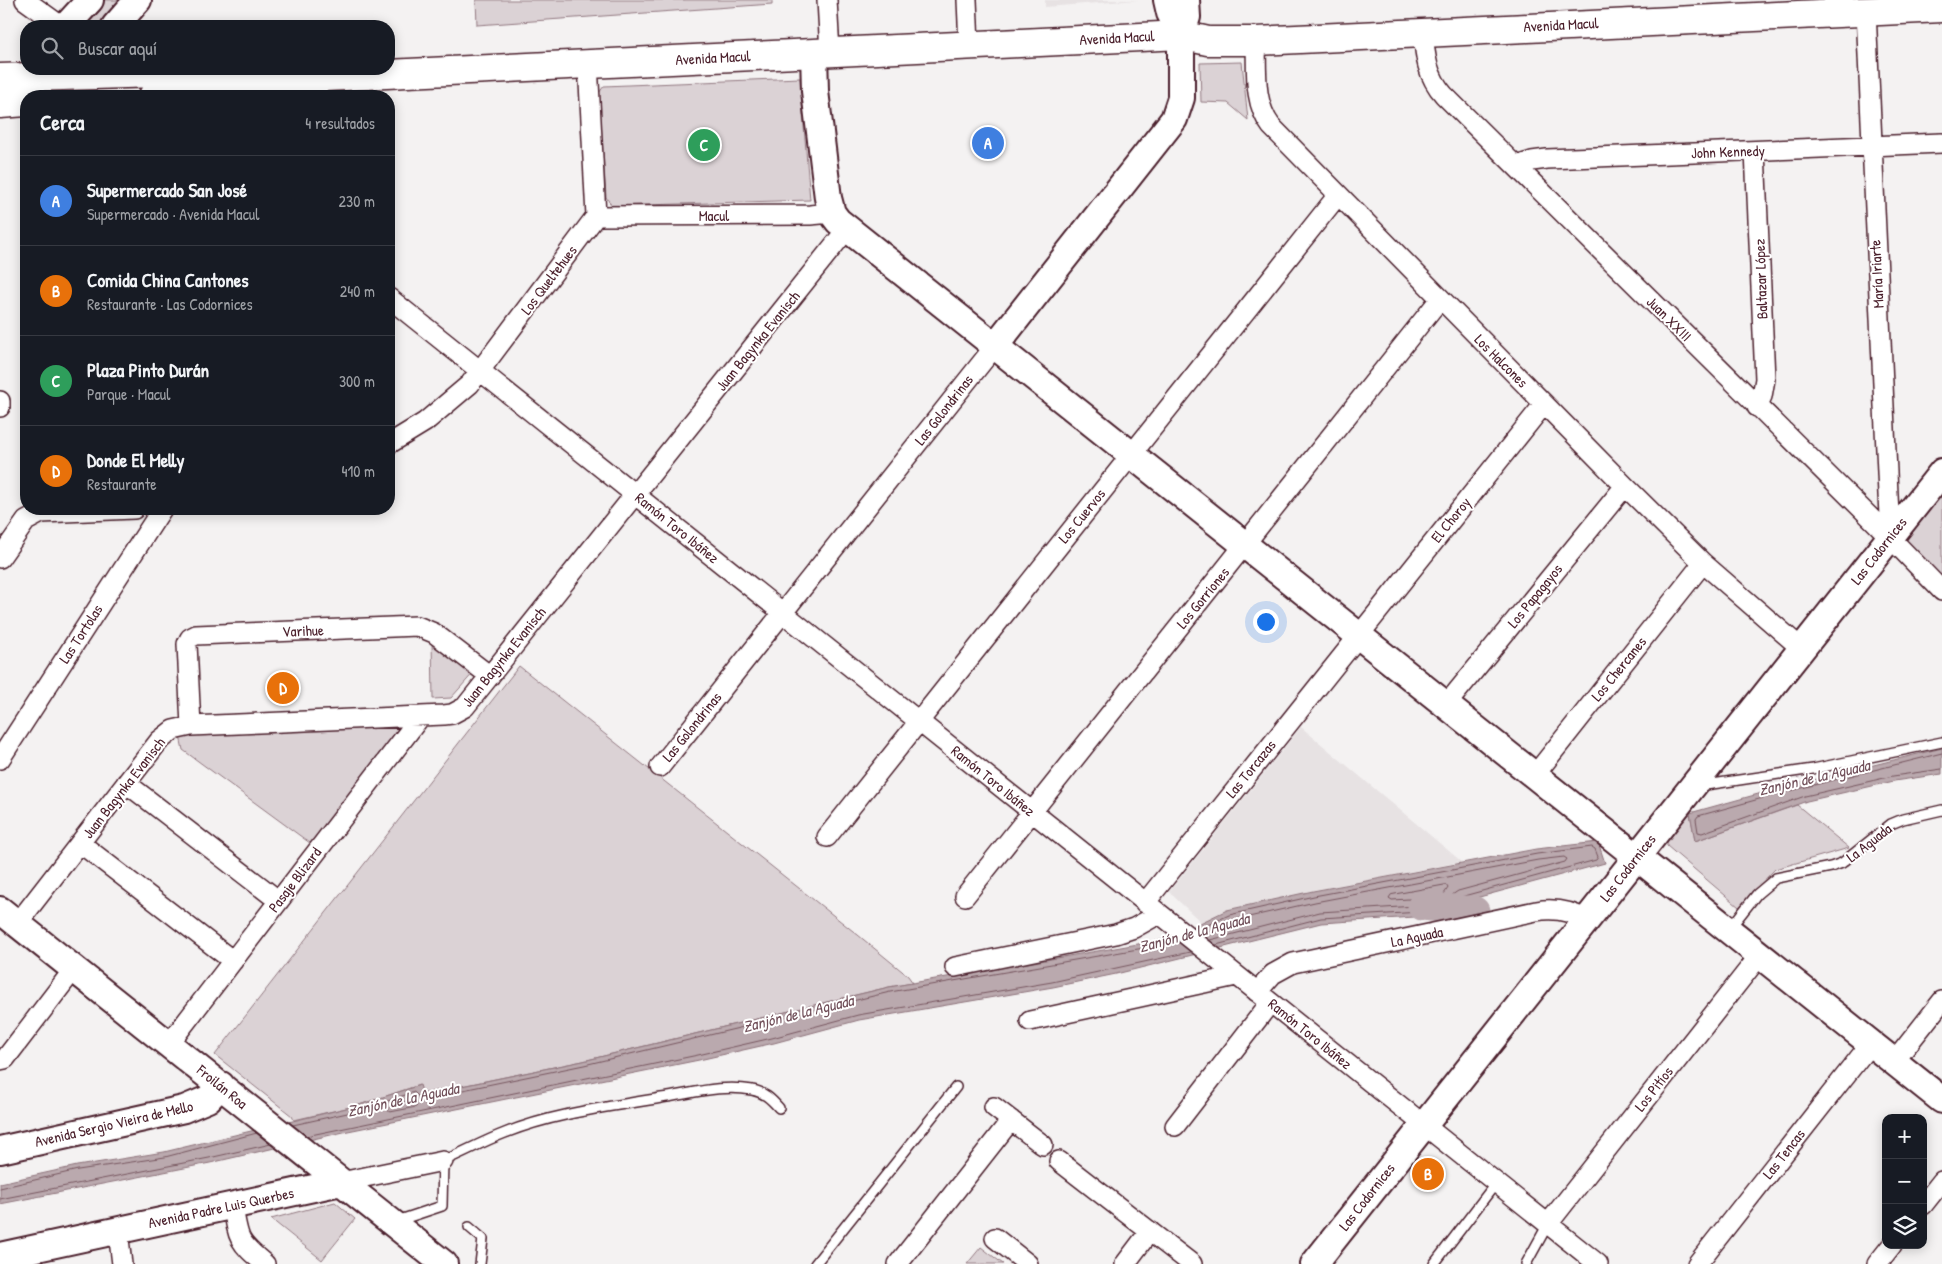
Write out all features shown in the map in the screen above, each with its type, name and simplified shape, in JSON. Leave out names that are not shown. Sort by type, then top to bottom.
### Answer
[{"type":"main road","name":"Avenida Macul","points":[[1180,35],[1198,27],[1217,24],[1702,0]]},
{"type":"main road","name":"Avenida Macul","points":[[395,73],[1180,35],[1208,41],[1256,41],[1942,8]]},
{"type":"main road","name":"Avenida Macul","points":[[0,104],[19,82],[58,75]]},
{"type":"main road","points":[[53,90],[71,75]]},
{"type":"main road","name":"Avenida Macul","points":[[179,75],[244,81],[359,75]]},
{"type":"main road","name":"Avenida Macul","points":[[209,90],[244,81]]},
{"type":"street","points":[[25,0],[53,20]]},
{"type":"street","points":[[72,20],[90,0]]},
{"type":"street","points":[[120,20],[138,0]]},
{"type":"street","points":[[827,0],[816,90],[828,198],[840,221],[1942,1100]]},
{"type":"street","points":[[967,0],[970,45]]},
{"type":"street","points":[[1167,0],[1170,13],[1180,35]]},
{"type":"street","points":[[1180,35],[1187,17],[1186,0]]},
{"type":"street","name":"María Iriarte","points":[[1866,11],[1890,538]]},
{"type":"street","name":"Juan XXIII","points":[[1423,32],[1426,65],[1436,86],[1942,591]]},
{"type":"street","name":"Las Golondrinas","points":[[660,767],[1174,119],[1181,98],[1182,86],[1180,35]]},
{"type":"street","name":"Los Halcones","points":[[1256,41],[1258,99],[1263,113],[1271,126],[1703,564],[1802,649]]},
{"type":"street","points":[[588,63],[596,216]]},
{"type":"street","name":"John Kennedy","points":[[1516,166],[1539,160],[1942,143]]},
{"type":"street","name":"Baltazar López","points":[[1756,151],[1765,379],[1762,396],[1757,407]]},
{"type":"street","name":"Los Cuervos","points":[[827,837],[1338,195]]},
{"type":"street","name":"Macul","points":[[596,216],[810,215],[840,221]]},
{"type":"street","name":"Los Queltehues","points":[[395,440],[439,411],[470,384],[596,216]]},
{"type":"street","name":"Juan Bagynka Evanisch","points":[[9,917],[80,843],[165,735],[178,728],[444,715],[459,711],[465,706],[635,494],[840,221]]},
{"type":"street","name":"Los Gorriones","points":[[965,896],[1440,299]]},
{"type":"street","name":"Ramón Toro Ibáñez","points":[[395,303],[1598,1264]]},
{"type":"street","points":[[0,401],[0,407]]},
{"type":"street","name":"El Choroy","points":[[1358,635],[1544,404]]},
{"type":"street","name":"Las Codornices","points":[[1314,1264],[1942,472]]},
{"type":"street","name":"Los Papagayos","points":[[1446,705],[1625,486]]},
{"type":"street","points":[[0,558],[26,521],[38,515]]},
{"type":"street","name":"Las Tortolas","points":[[0,759],[158,515]]},
{"type":"street","name":"Los Chercanes","points":[[1534,776],[1703,564]]},
{"type":"street","name":"Varihue","points":[[191,726],[187,644],[190,638],[196,635],[417,626],[434,633],[490,676]]},
{"type":"street","name":"Las Torcazas","points":[[1157,912],[1358,635]]},
{"type":"street","name":"Pasaje Blizard","points":[[169,1044],[421,716]]},
{"type":"street","points":[[126,783],[279,901]]},
{"type":"street","points":[[80,843],[233,960]]},
{"type":"street","name":"La Aguada","points":[[1175,1126],[1264,998],[1273,974],[1293,963],[1544,910],[1570,912],[1586,920]]},
{"type":"street","points":[[955,967],[1116,934],[1134,928],[1157,912]]},
{"type":"street","name":"Froilán Roa","points":[[9,917],[444,1264]]},
{"type":"street","name":"Los Pitíos","points":[[1548,1224],[1760,955]]},
{"type":"street","points":[[0,1060],[5,1059],[74,969]]},
{"type":"street","points":[[1030,1021],[1236,976]]},
{"type":"street","points":[[1894,1062],[1942,1002]]},
{"type":"street","name":"Las Tencas","points":[[1697,1264],[1870,1043]]},
{"type":"street","name":"Avenida Sergio Vieira de Mello","points":[[0,1150],[184,1110],[208,1099],[221,1085]]},
{"type":"street","points":[[994,1107],[1043,1144]]},
{"type":"street","points":[[898,1264],[1011,1120]]},
{"type":"street","points":[[1059,1160],[1192,1264]]},
{"type":"street","name":"Avenida Padre Luis Querbes","points":[[0,1258],[443,1161]]},
{"type":"street","points":[[1924,1204],[1942,1181]]},
{"type":"street","points":[[233,1206],[237,1232],[241,1242],[265,1264]]},
{"type":"street","points":[[118,1231],[122,1264]]},
{"type":"street","points":[[1125,1264],[1150,1231]]},
{"type":"street","points":[[995,1238],[1028,1264]]},
{"type":"street","points":[[1877,1264],[1889,1249]]},
{"type":"street","points":[[0,1258],[1,1264]]},
{"type":"lane","points":[[1692,787],[1813,769],[1942,742]]},
{"type":"lane","name":"La Aguada","points":[[1728,930],[1757,894],[1776,878],[1842,863],[1891,824],[1903,819],[1942,810]]},
{"type":"lane","points":[[815,1264],[956,1087]]},
{"type":"lane","points":[[392,1223],[445,1208],[443,1161],[506,1133],[564,1114],[730,1088],[752,1090],[771,1098],[779,1108]]},
{"type":"lane","points":[[1434,1264],[1496,1183]]},
{"type":"lane","points":[[1526,1264],[1548,1224]]},
{"type":"lane","points":[[470,1227],[483,1239],[480,1264]]},
{"type":"shaded area","points":[[100,0],[127,0],[109,20],[82,20]]},
{"type":"shaded area","points":[[476,0],[772,0],[772,4],[477,25]]},
{"type":"shaded area","points":[[1045,0],[1138,0],[1045,7]]},
{"type":"shaded area","points":[[1242,62],[1248,120],[1228,103],[1201,102],[1200,63]]},
{"type":"shaded area","points":[[800,78],[810,200],[612,206],[606,197],[599,93],[604,86]]},
{"type":"shaded area","points":[[1942,483],[1942,582],[1905,546],[1905,531]]},
{"type":"shaded area","points":[[432,639],[475,671],[451,698],[433,699]]},
{"type":"shaded area","points":[[519,666],[858,935],[908,976],[913,983],[889,987],[583,1061],[422,1094],[419,1085],[359,1105],[294,1120],[292,1116],[215,1055]]},
{"type":"shaded area","points":[[407,726],[314,846],[183,750],[180,736]]},
{"type":"shaded area","points":[[1301,727],[1462,862],[1227,910],[1202,923],[1169,892]]},
{"type":"shaded area","points":[[1797,805],[1849,848],[1775,869],[1739,907],[1667,846],[1667,840],[1686,814],[1690,813],[1695,841]]},
{"type":"shaded area","points":[[335,1202],[355,1219],[322,1260],[271,1219]]},
{"type":"shaded area","points":[[981,1247],[1003,1264],[967,1264]]},
{"type":"water","points":[[1942,748],[1942,774],[1894,781],[1807,801],[1695,841],[1690,813],[1769,791]]},
{"type":"water","name":"Zanjón de la Aguada","points":[[1598,842],[1605,863],[1461,902],[1462,914],[1321,923],[1116,974],[1053,987],[859,1020],[774,1043],[699,1060],[348,1131],[210,1163],[0,1204],[0,1183],[77,1166],[164,1152],[359,1105],[420,1085],[423,1094],[583,1061],[889,987],[1167,939],[1227,910],[1313,891],[1536,849]]},
{"type":"waterway","points":[[1422,906],[1475,911]]},
{"type":"place","name":"Supermercado San José","points":[[988,143]]},
{"type":"place","name":"Plaza Pinto Durán","points":[[704,145]]},
{"type":"place","name":"Donde El Melly","points":[[283,688]]},
{"type":"place","name":"Comida China Cantones","points":[[1428,1174]]}]
